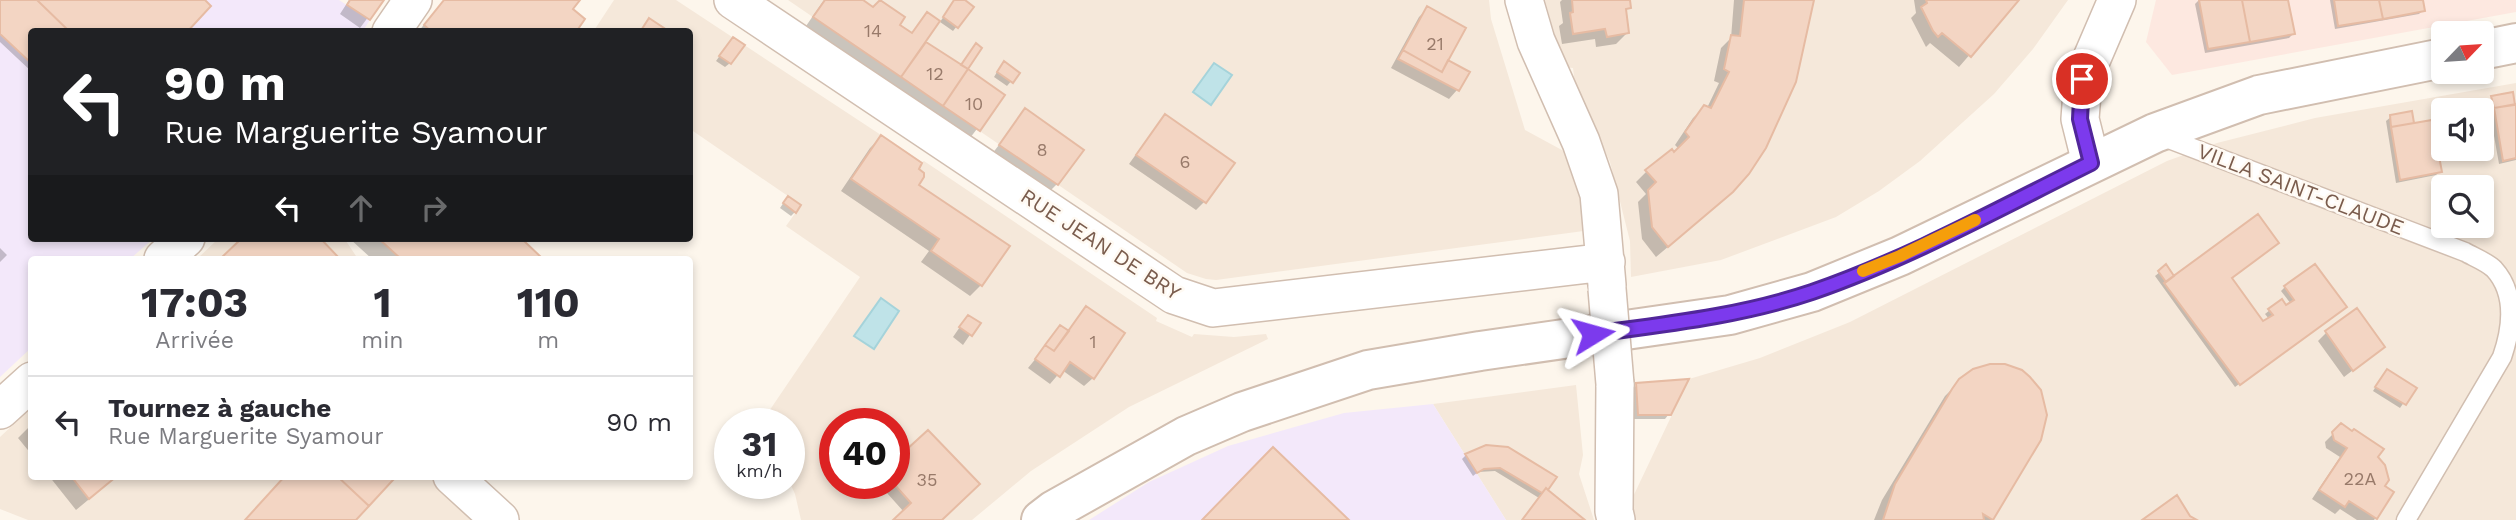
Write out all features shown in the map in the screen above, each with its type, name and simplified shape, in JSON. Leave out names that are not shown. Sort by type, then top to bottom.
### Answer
[{"type":"street","points":[[394,28],[413,0]]},
{"type":"street","name":"RUE JEAN DE BRY","points":[[733,0],[1174,295],[1213,308],[1606,275]]},
{"type":"street","points":[[1524,0],[1536,41],[1581,142],[1599,194],[1615,384],[1616,520]]},
{"type":"street","points":[[2091,163],[2080,119],[2082,79],[2117,0]]},
{"type":"street","points":[[2494,48],[2516,43]]},
{"type":"street","points":[[1041,520],[1054,510],[1186,436],[1297,393],[1368,370],[1730,315],[1812,292],[1900,256],[2155,133],[2259,94],[2431,60]]},
{"type":"street","points":[[166,256],[182,242]]},
{"type":"street","points":[[0,410],[28,385]]},
{"type":"street","points":[[456,480],[500,520]]},
{"type":"lane","name":"VILLA SAINT-CLAUDE","points":[[2155,133],[2465,252],[2494,268],[2510,301],[2511,329],[2502,357],[2406,520]]},
{"type":"shaded area","points":[[0,0],[339,0],[370,20],[365,28],[28,28],[28,242],[149,242],[133,256],[28,256],[28,351],[0,377]]},
{"type":"shaded area","points":[[614,0],[676,0],[924,161],[1157,318],[1156,321],[1192,337],[1194,334],[1234,337],[1266,334],[1268,339],[1129,407],[1031,471],[972,520],[801,520],[796,499],[805,499],[805,408],[771,408],[860,277],[786,226],[801,205],[693,131],[693,28],[596,28]]},
{"type":"shaded area","points":[[788,0],[1489,0],[1491,19],[1525,130],[1584,162],[1591,230],[1216,280],[1206,279],[1187,273]]},
{"type":"shaded area","points":[[1545,0],[2068,0],[2033,49],[1994,94],[1920,161],[1879,191],[1836,217],[1721,260],[1631,277],[1630,241],[1610,162],[1575,85],[1573,68],[1563,67]]},
{"type":"shaded area","points":[[2156,0],[2516,0],[2516,12],[2467,21],[2431,21],[2431,28],[2172,75],[2146,42]]},
{"type":"shaded area","points":[[2516,83],[2516,520],[1630,520],[1630,503],[1689,379],[1760,358],[1850,322],[2167,161],[2217,143],[2315,118]]},
{"type":"shaded area","points":[[215,242],[347,242],[356,256],[200,256]]},
{"type":"shaded area","points":[[1576,385],[1583,455],[1579,474],[1594,520],[1506,520],[1433,404]]},
{"type":"shaded area","points":[[1433,404],[1506,520],[1089,520],[1149,482],[1228,446],[1344,413]]},
{"type":"shaded area","points":[[28,411],[28,480],[433,480],[478,520],[28,520],[0,509],[0,437]]},
{"type":"water","points":[[1214,63],[1232,75],[1211,105],[1193,92]]},
{"type":"water","points":[[881,298],[899,311],[874,349],[854,336]]},
{"type":"building","points":[[0,0],[37,0],[66,28],[28,28],[28,60],[0,34]]},
{"type":"building","points":[[37,0],[205,0],[211,6],[191,28],[66,28]]},
{"type":"building","points":[[350,0],[384,0],[370,20],[347,5]]},
{"type":"building","points":[[444,0],[580,0],[573,9],[585,19],[579,28],[427,28],[424,25]]},
{"type":"building","points":[[825,0],[863,0],[873,7],[880,0],[905,17],[900,25],[912,33],[927,12],[940,21],[901,77],[813,17]]},
{"type":"building","points":[[954,0],[965,0],[974,7],[958,28],[943,17]]},
{"type":"building","points":[[1572,0],[1630,0],[1631,8],[1626,9],[1629,33],[1607,37],[1605,29],[1573,34],[1570,13],[1573,12]]},
{"type":"building","points":[[1744,0],[1814,0],[1796,82],[1766,148],[1749,174],[1733,192],[1668,247],[1652,227],[1648,190],[1656,182],[1645,170],[1672,149],[1674,152],[1689,137],[1685,132],[1704,105],[1711,108],[1729,72],[1724,69],[1731,35],[1740,36]]},
{"type":"building","points":[[1926,0],[2019,0],[1971,57],[1942,33],[1938,37],[1933,31],[1921,7],[1927,3]]},
{"type":"building","points":[[2199,0],[2242,0],[2250,42],[2208,49]]},
{"type":"building","points":[[2242,0],[2288,0],[2295,34],[2250,42]]},
{"type":"building","points":[[2334,0],[2379,0],[2383,19],[2338,26]]},
{"type":"building","points":[[2379,0],[2423,0],[2425,11],[2383,19]]},
{"type":"building","points":[[1427,6],[1466,28],[1442,72],[1403,50]]},
{"type":"building","points":[[649,18],[664,28],[643,28]]},
{"type":"building","points":[[733,37],[745,45],[731,64],[719,56]]},
{"type":"building","points":[[926,42],[968,69],[943,106],[901,77]]},
{"type":"building","points":[[976,43],[982,48],[968,69],[961,65]]},
{"type":"building","points":[[1403,50],[1442,72],[1448,60],[1470,72],[1459,91],[1398,59]]},
{"type":"building","points":[[1004,61],[1020,73],[1013,83],[997,72]]},
{"type":"building","points":[[968,69],[1005,95],[980,131],[943,106]]},
{"type":"building","points":[[2513,92],[2515,105],[2494,108],[2494,98],[2491,96]]},
{"type":"building","points":[[2516,104],[2516,158],[2503,161],[2494,108]]},
{"type":"building","points":[[1025,108],[1084,150],[1058,185],[999,145]]},
{"type":"building","points":[[2412,111],[2414,123],[2391,127],[2390,115]]},
{"type":"building","points":[[1165,114],[1235,163],[1206,203],[1136,155]]},
{"type":"building","points":[[2431,120],[2431,161],[2440,161],[2442,172],[2400,180],[2391,127]]},
{"type":"building","points":[[881,135],[922,163],[919,169],[924,173],[924,177],[919,185],[1010,246],[982,286],[931,251],[939,239],[851,179]]},
{"type":"building","points":[[788,196],[801,205],[796,213],[783,203]]},
{"type":"building","points":[[2258,214],[2279,243],[2232,278],[2263,321],[2273,315],[2268,309],[2282,299],[2286,305],[2294,300],[2284,286],[2315,264],[2347,307],[2240,385],[2164,283]]},
{"type":"building","points":[[238,242],[324,242],[337,256],[223,256]]},
{"type":"building","points":[[382,242],[525,242],[540,256],[398,256]]},
{"type":"building","points":[[2166,264],[2174,276],[2166,282],[2158,271]]},
{"type":"building","points":[[1086,306],[1125,333],[1094,379],[1070,362],[1060,377],[1035,359],[1045,345],[1054,351]]},
{"type":"building","points":[[2357,308],[2385,347],[2353,371],[2325,331]]},
{"type":"building","points":[[968,315],[981,323],[972,336],[959,327]]},
{"type":"building","points":[[1060,325],[1069,331],[1054,351],[1045,345]]},
{"type":"building","points":[[1990,364],[2005,364],[2022,370],[2030,377],[2041,390],[2047,415],[2041,440],[1993,520],[1983,514],[1984,520],[1883,520],[1895,484],[1952,389],[1959,379],[1973,369]]},
{"type":"building","points":[[2387,369],[2417,388],[2406,405],[2375,387]]},
{"type":"building","points":[[1689,379],[1671,415],[1638,415],[1636,383]]},
{"type":"building","points":[[2341,423],[2384,449],[2378,457],[2385,465],[2389,480],[2385,486],[2394,492],[2377,519],[2349,501],[2345,507],[2319,490],[2347,448],[2334,440],[2332,432]]},
{"type":"building","points":[[928,430],[980,484],[942,520],[893,520],[911,503],[907,499],[910,499],[910,446]]},
{"type":"building","points":[[1486,445],[1508,447],[1557,477],[1548,490],[1546,488],[1542,493],[1500,468],[1484,469],[1477,473],[1465,454]]},
{"type":"building","points":[[1273,447],[1349,520],[1202,520]]},
{"type":"building","points":[[74,480],[112,480],[89,499]]},
{"type":"building","points":[[281,480],[341,480],[369,506],[356,520],[245,520]]},
{"type":"building","points":[[341,480],[393,480],[369,506]]},
{"type":"building","points":[[1546,488],[1548,490],[1585,520],[1522,520]]},
{"type":"building","points":[[2177,495],[2190,516],[2197,520],[2142,520]]},
{"type":"slow traffic","points":[[1863,271],[1975,220]]},
{"type":"route","points":[[1593,334],[1730,315],[1812,292],[1900,256],[2091,163],[2080,119],[2082,79]]}]
